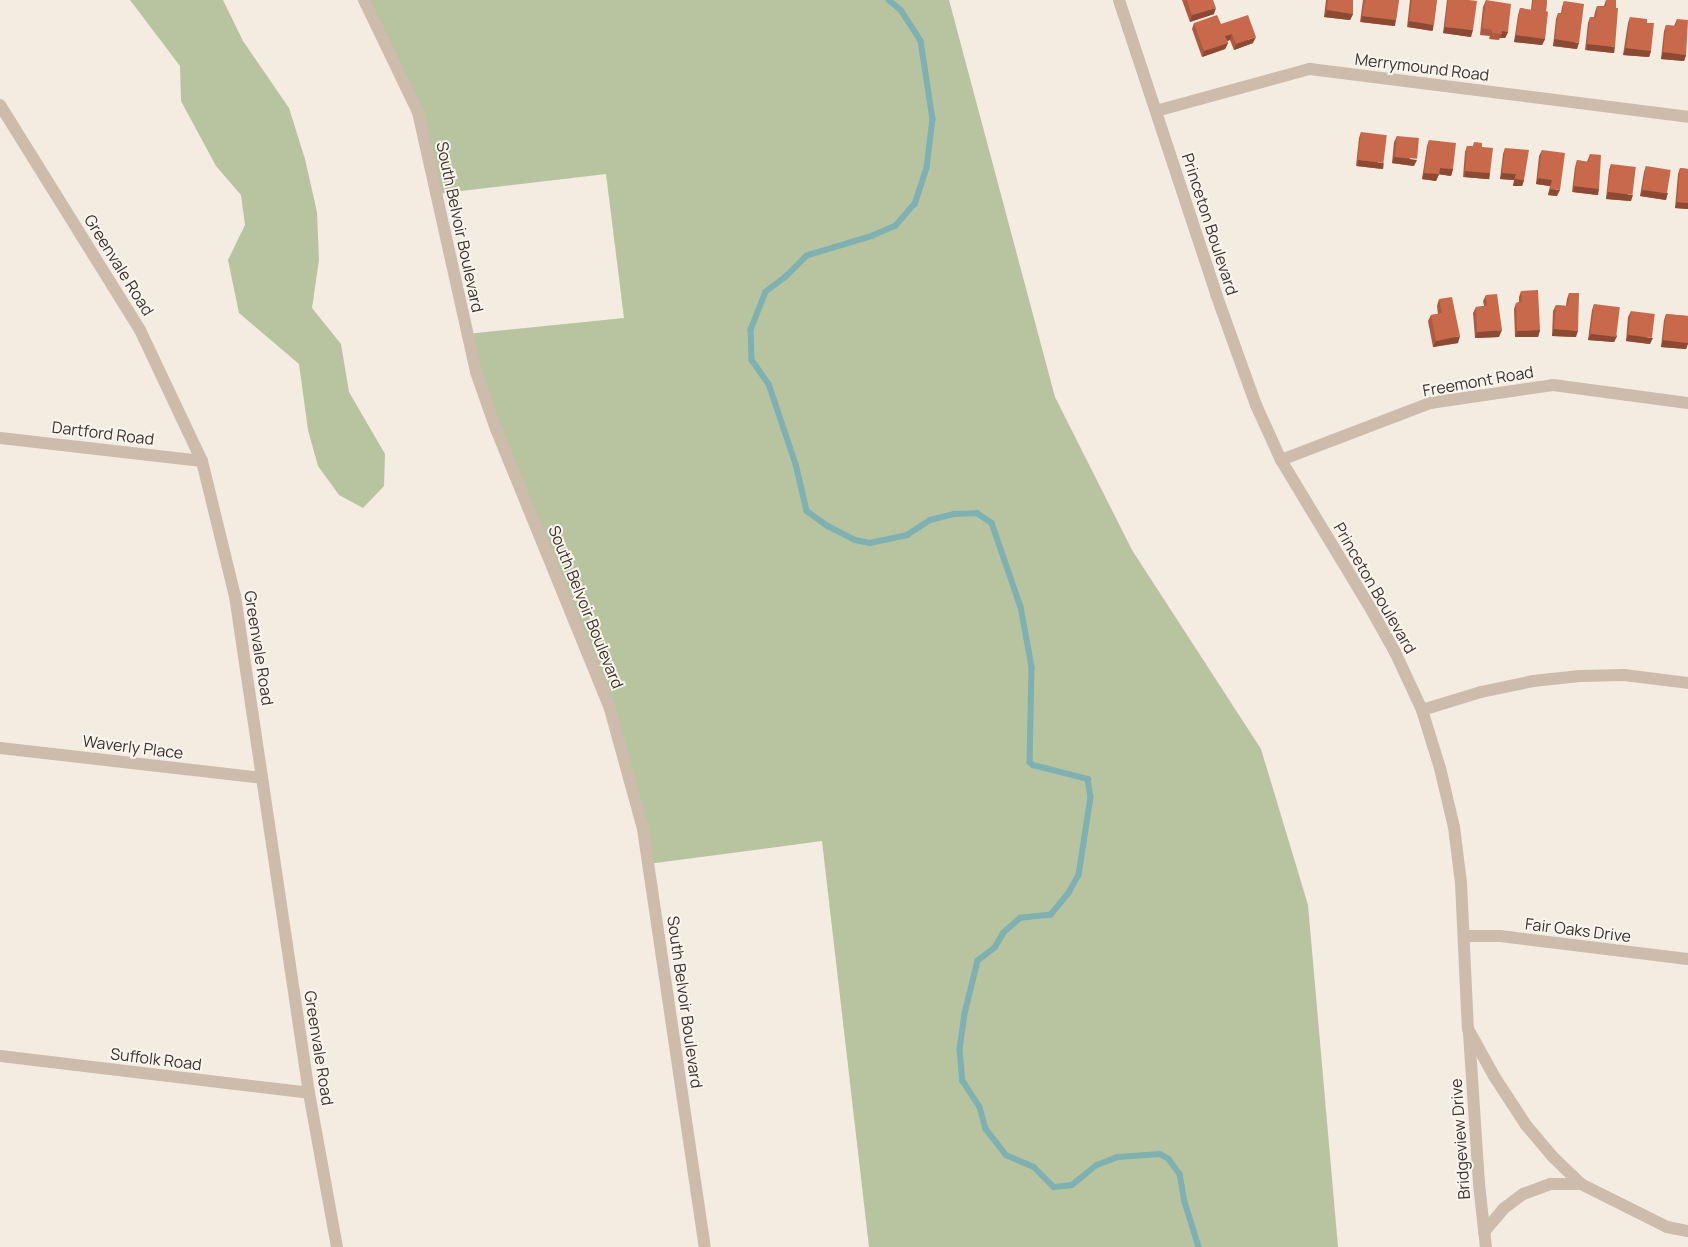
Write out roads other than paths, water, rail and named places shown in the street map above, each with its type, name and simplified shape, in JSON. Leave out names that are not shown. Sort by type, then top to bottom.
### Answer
[{"type":"street","name":"South Belvoir Boulevard","points":[[364,0],[418,112],[476,372],[610,709],[642,829],[705,1247]]},
{"type":"street","name":"Princeton Boulevard","points":[[1119,0],[1216,294],[1256,405],[1281,460],[1381,628],[1422,710],[1440,768],[1454,827],[1465,936],[1468,1029],[1494,1076],[1526,1125],[1553,1158],[1581,1184],[1667,1227],[1688,1231]]},
{"type":"street","name":"Merrymound Road","points":[[1156,110],[1310,69],[1688,117]]},
{"type":"street","name":"Greenvale Road","points":[[0,105],[140,330],[202,461],[235,596],[309,1093],[336,1247]]},
{"type":"street","name":"Freemont Road","points":[[1281,460],[1430,403],[1543,387],[1553,386],[1688,403]]},
{"type":"street","name":"Dartford Road","points":[[0,438],[202,461]]},
{"type":"street","points":[[1422,710],[1481,692],[1533,681],[1580,676],[1624,675],[1688,683]]},
{"type":"street","name":"Waverly Place","points":[[0,748],[262,778]]},
{"type":"street","name":"Fair Oaks Drive","points":[[1465,936],[1500,936],[1688,960]]},
{"type":"street","name":"Bridgeview Drive","points":[[1468,1029],[1479,1184],[1486,1247]]},
{"type":"street","name":"Suffolk Road","points":[[0,1056],[309,1093]]},
{"type":"street","name":"Princeton Boulevard","points":[[1484,1232],[1503,1209],[1523,1194],[1551,1184],[1581,1184]]},
{"type":"waterway","points":[[889,0],[901,10],[921,41],[933,119],[927,168],[915,204],[896,226],[873,236],[807,256],[786,277],[766,292],[751,330],[752,360],[769,384],[796,464],[807,511],[828,526],[855,540],[870,543],[907,535],[930,520],[954,514],[977,513],[992,523],[1021,607],[1032,667],[1030,762],[1033,765],[1088,779],[1091,797],[1079,875],[1069,893],[1051,915],[1021,918],[1004,933],[995,948],[978,961],[965,1014],[960,1049],[963,1081],[980,1107],[986,1129],[1006,1155],[1034,1167],[1054,1187],[1072,1185],[1097,1165],[1118,1157],[1160,1154],[1169,1159],[1180,1174],[1185,1202],[1199,1247]]}]
